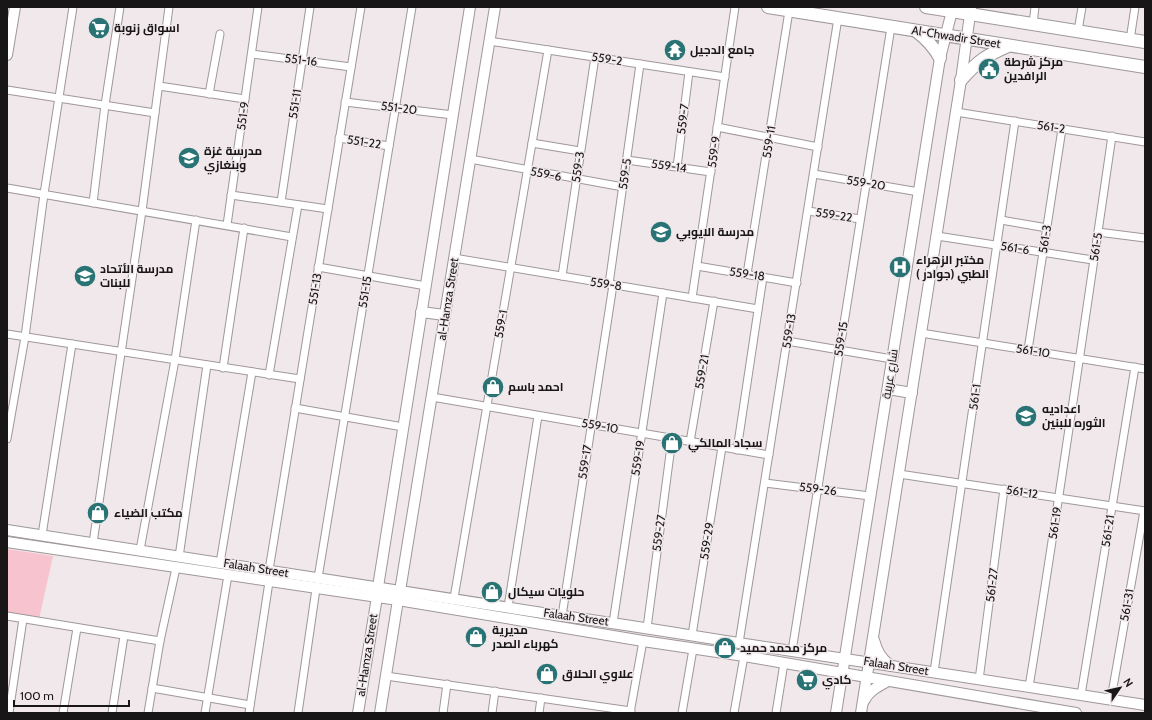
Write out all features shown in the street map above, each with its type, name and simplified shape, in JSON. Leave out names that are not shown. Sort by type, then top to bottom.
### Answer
[{"type":"main road","points":[[7,55],[15,7]]},
{"type":"main road","name":"al-Hamza Street","points":[[358,713],[470,7]]},
{"type":"main road","name":"al-Hamza Street","points":[[380,713],[495,7]]},
{"type":"main road","name":"Al-Chwadir Street","points":[[768,7],[1145,67]]},
{"type":"main road","name":"Al-Chwadir Street","points":[[926,7],[970,10],[1008,20],[1145,42]]},
{"type":"main road","points":[[990,7],[1008,20]]},
{"type":"main road","name":"شارع عربية","points":[[836,713],[940,58],[953,10]]},
{"type":"main road","name":"شارع عربية","points":[[862,710],[937,236],[961,80],[970,10]]},
{"type":"main road","points":[[916,31],[935,48],[940,58]]},
{"type":"main road","points":[[961,80],[979,61],[988,54],[1008,46]]},
{"type":"main road","points":[[421,312],[445,315]]},
{"type":"main road","points":[[888,388],[912,393]]},
{"type":"main road","name":"Falaah Street","points":[[7,530],[318,578],[377,592]]},
{"type":"main road","name":"Falaah Street","points":[[7,542],[316,589],[377,592],[399,595],[643,641],[744,656],[1076,713]]},
{"type":"main road","name":"Falaah Street","points":[[399,595],[454,598],[562,616],[1145,705]]},
{"type":"main road","points":[[822,655],[834,651],[844,644],[849,634]]},
{"type":"main road","points":[[873,636],[877,651],[884,661],[891,666]]},
{"type":"main road","points":[[824,670],[833,677],[838,687],[838,697]]},
{"type":"main road","points":[[862,710],[866,696],[888,681]]},
{"type":"street","points":[[7,440],[25,337],[44,194],[73,7]]},
{"type":"street","points":[[93,203],[105,105],[120,7]]},
{"type":"street","points":[[92,543],[142,211],[169,7]]},
{"type":"street","name":"551-9","points":[[227,225],[258,7]]},
{"type":"street","name":"551-11","points":[[281,202],[310,7]]},
{"type":"street","name":"551-13","points":[[269,570],[361,7]]},
{"type":"street","name":"551-15","points":[[318,578],[412,7]]},
{"type":"street","name":"559-9","points":[[692,298],[735,7]]},
{"type":"street","points":[[1033,24],[1035,7]]},
{"type":"street","points":[[1078,31],[1082,7]]},
{"type":"street","points":[[1130,40],[1135,7]]},
{"type":"street","name":"559-11","points":[[747,274],[789,10]]},
{"type":"street","name":"559-13","points":[[739,643],[838,18]]},
{"type":"street","name":"559-15","points":[[792,651],[891,27]]},
{"type":"street","points":[[209,94],[220,34]]},
{"type":"street","name":"559-2","points":[[489,41],[725,77]]},
{"type":"street","name":"559-1","points":[[454,598],[548,50]]},
{"type":"street","name":"551-16","points":[[252,54],[351,67]]},
{"type":"street","name":"559-3","points":[[562,276],[595,57]]},
{"type":"street","name":"559-5","points":[[611,284],[640,64]]},
{"type":"street","name":"559-7","points":[[676,167],[689,72]]},
{"type":"street","points":[[159,86],[245,99]]},
{"type":"street","points":[[7,90],[155,114]]},
{"type":"street","name":"551-20","points":[[345,102],[453,115]]},
{"type":"street","name":"561-2","points":[[956,112],[1145,142]]},
{"type":"street","name":"561-1","points":[[934,672],[1015,121]]},
{"type":"street","points":[[717,127],[818,147]]},
{"type":"street","name":"561-3","points":[[1028,350],[1062,129]]},
{"type":"street","name":"561-5","points":[[1080,358],[1112,136]]},
{"type":"street","name":"551-22","points":[[340,138],[389,146]]},
{"type":"street","points":[[532,142],[580,152]]},
{"type":"street","name":"559-6","points":[[470,159],[623,187]]},
{"type":"street","name":"559-14","points":[[627,160],[711,172]]},
{"type":"street","name":"559-20","points":[[814,174],[919,192]]},
{"type":"street","points":[[7,188],[292,236]]},
{"type":"street","points":[[231,195],[328,209]]},
{"type":"street","points":[[269,374],[298,205]]},
{"type":"street","name":"559-22","points":[[808,211],[860,219]]},
{"type":"street","points":[[140,550],[174,360],[196,220]]},
{"type":"street","points":[[1001,220],[1047,228]]},
{"type":"street","points":[[223,368],[244,228]]},
{"type":"street","points":[[1098,232],[1145,238]]},
{"type":"street","name":"561-6","points":[[937,236],[1093,260]]},
{"type":"street","name":"559-8","points":[[454,258],[758,309]]},
{"type":"street","name":"559-18","points":[[697,266],[796,283]]},
{"type":"street","points":[[318,267],[426,286]]},
{"type":"street","points":[[737,450],[763,277]]},
{"type":"street","name":"559-17","points":[[562,616],[611,284]]},
{"type":"street","name":"559-19","points":[[613,623],[663,293]]},
{"type":"street","name":"559-21","points":[[690,442],[714,302]]},
{"type":"street","name":"561-10","points":[[921,333],[1145,369]]},
{"type":"street","points":[[7,334],[300,379]]},
{"type":"street","points":[[787,341],[892,359]]},
{"type":"street","points":[[42,535],[72,344]]},
{"type":"street","name":"561-19","points":[[1029,687],[1080,358]]},
{"type":"street","points":[[180,557],[207,365]]},
{"type":"street","name":"561-21","points":[[1081,695],[1135,367]]},
{"type":"street","points":[[220,563],[252,372]]},
{"type":"street","name":"559-10","points":[[432,397],[769,455]]},
{"type":"street","points":[[295,408],[403,427]]},
{"type":"street","points":[[508,607],[538,416]]},
{"type":"street","name":"559-27","points":[[647,628],[672,439]]},
{"type":"street","name":"559-29","points":[[692,635],[722,447]]},
{"type":"street","name":"561-12","points":[[899,474],[1144,511]]},
{"type":"street","name":"559-26","points":[[765,483],[870,496]]},
{"type":"street","name":"561-27","points":[[979,680],[1004,489]]},
{"type":"street","name":"561-31","points":[[1111,699],[1144,511]]},
{"type":"street","points":[[148,713],[160,642],[176,568]]},
{"type":"street","points":[[205,713],[228,576]]},
{"type":"street","points":[[249,713],[269,582]]},
{"type":"street","points":[[298,713],[316,589]]},
{"type":"street","points":[[7,616],[160,642]]},
{"type":"street","points":[[9,713],[23,619]]},
{"type":"street","points":[[63,713],[77,628]]},
{"type":"street","points":[[112,713],[124,636]]},
{"type":"street","points":[[386,676],[592,705],[631,712],[643,641]]},
{"type":"street","points":[[682,713],[693,649]]},
{"type":"street","points":[[734,713],[744,656]]},
{"type":"street","points":[[776,713],[784,663]]},
{"type":"street","points":[[442,713],[447,684]]},
{"type":"street","points":[[152,688],[250,705]]},
{"type":"street","points":[[492,713],[495,691]]},
{"type":"street","points":[[539,713],[542,698]]},
{"type":"street","points":[[590,713],[592,705]]},
{"type":"shaded area","points":[[7,549],[53,556],[39,619],[7,613]]},
{"type":"place","name":"اسواق زنوبة","points":[[99,28]]},
{"type":"place","name":"جامع الدجيل","points":[[675,50]]},
{"type":"place","name":"مركز شرطة الرافدين","points":[[989,69]]},
{"type":"place","name":"مدرسة غزة وبنغازي","points":[[189,158]]},
{"type":"place","name":"مدرسة الايوبي","points":[[661,232]]},
{"type":"place","name":"مختبر الزهراء الطبي (جوادر )","points":[[900,267]]},
{"type":"place","name":"مدرسة الأتحاد للبنات","points":[[85,276]]},
{"type":"place","name":"احمد باسم","points":[[493,387]]},
{"type":"place","name":"اعداديه الثوره للبنين","points":[[1026,416]]},
{"type":"place","name":"سجاد المالكي","points":[[672,443]]},
{"type":"place","name":"مكتب الضياء","points":[[98,513]]},
{"type":"place","name":"حلويات سيكال","points":[[492,592]]},
{"type":"place","name":"مديرية كهرباء الصدر","points":[[476,637]]},
{"type":"place","name":"مركز محمد حميد","points":[[725,648]]},
{"type":"place","name":"علاوي الحلاق","points":[[547,674]]},
{"type":"place","name":"كادي","points":[[807,680]]}]
